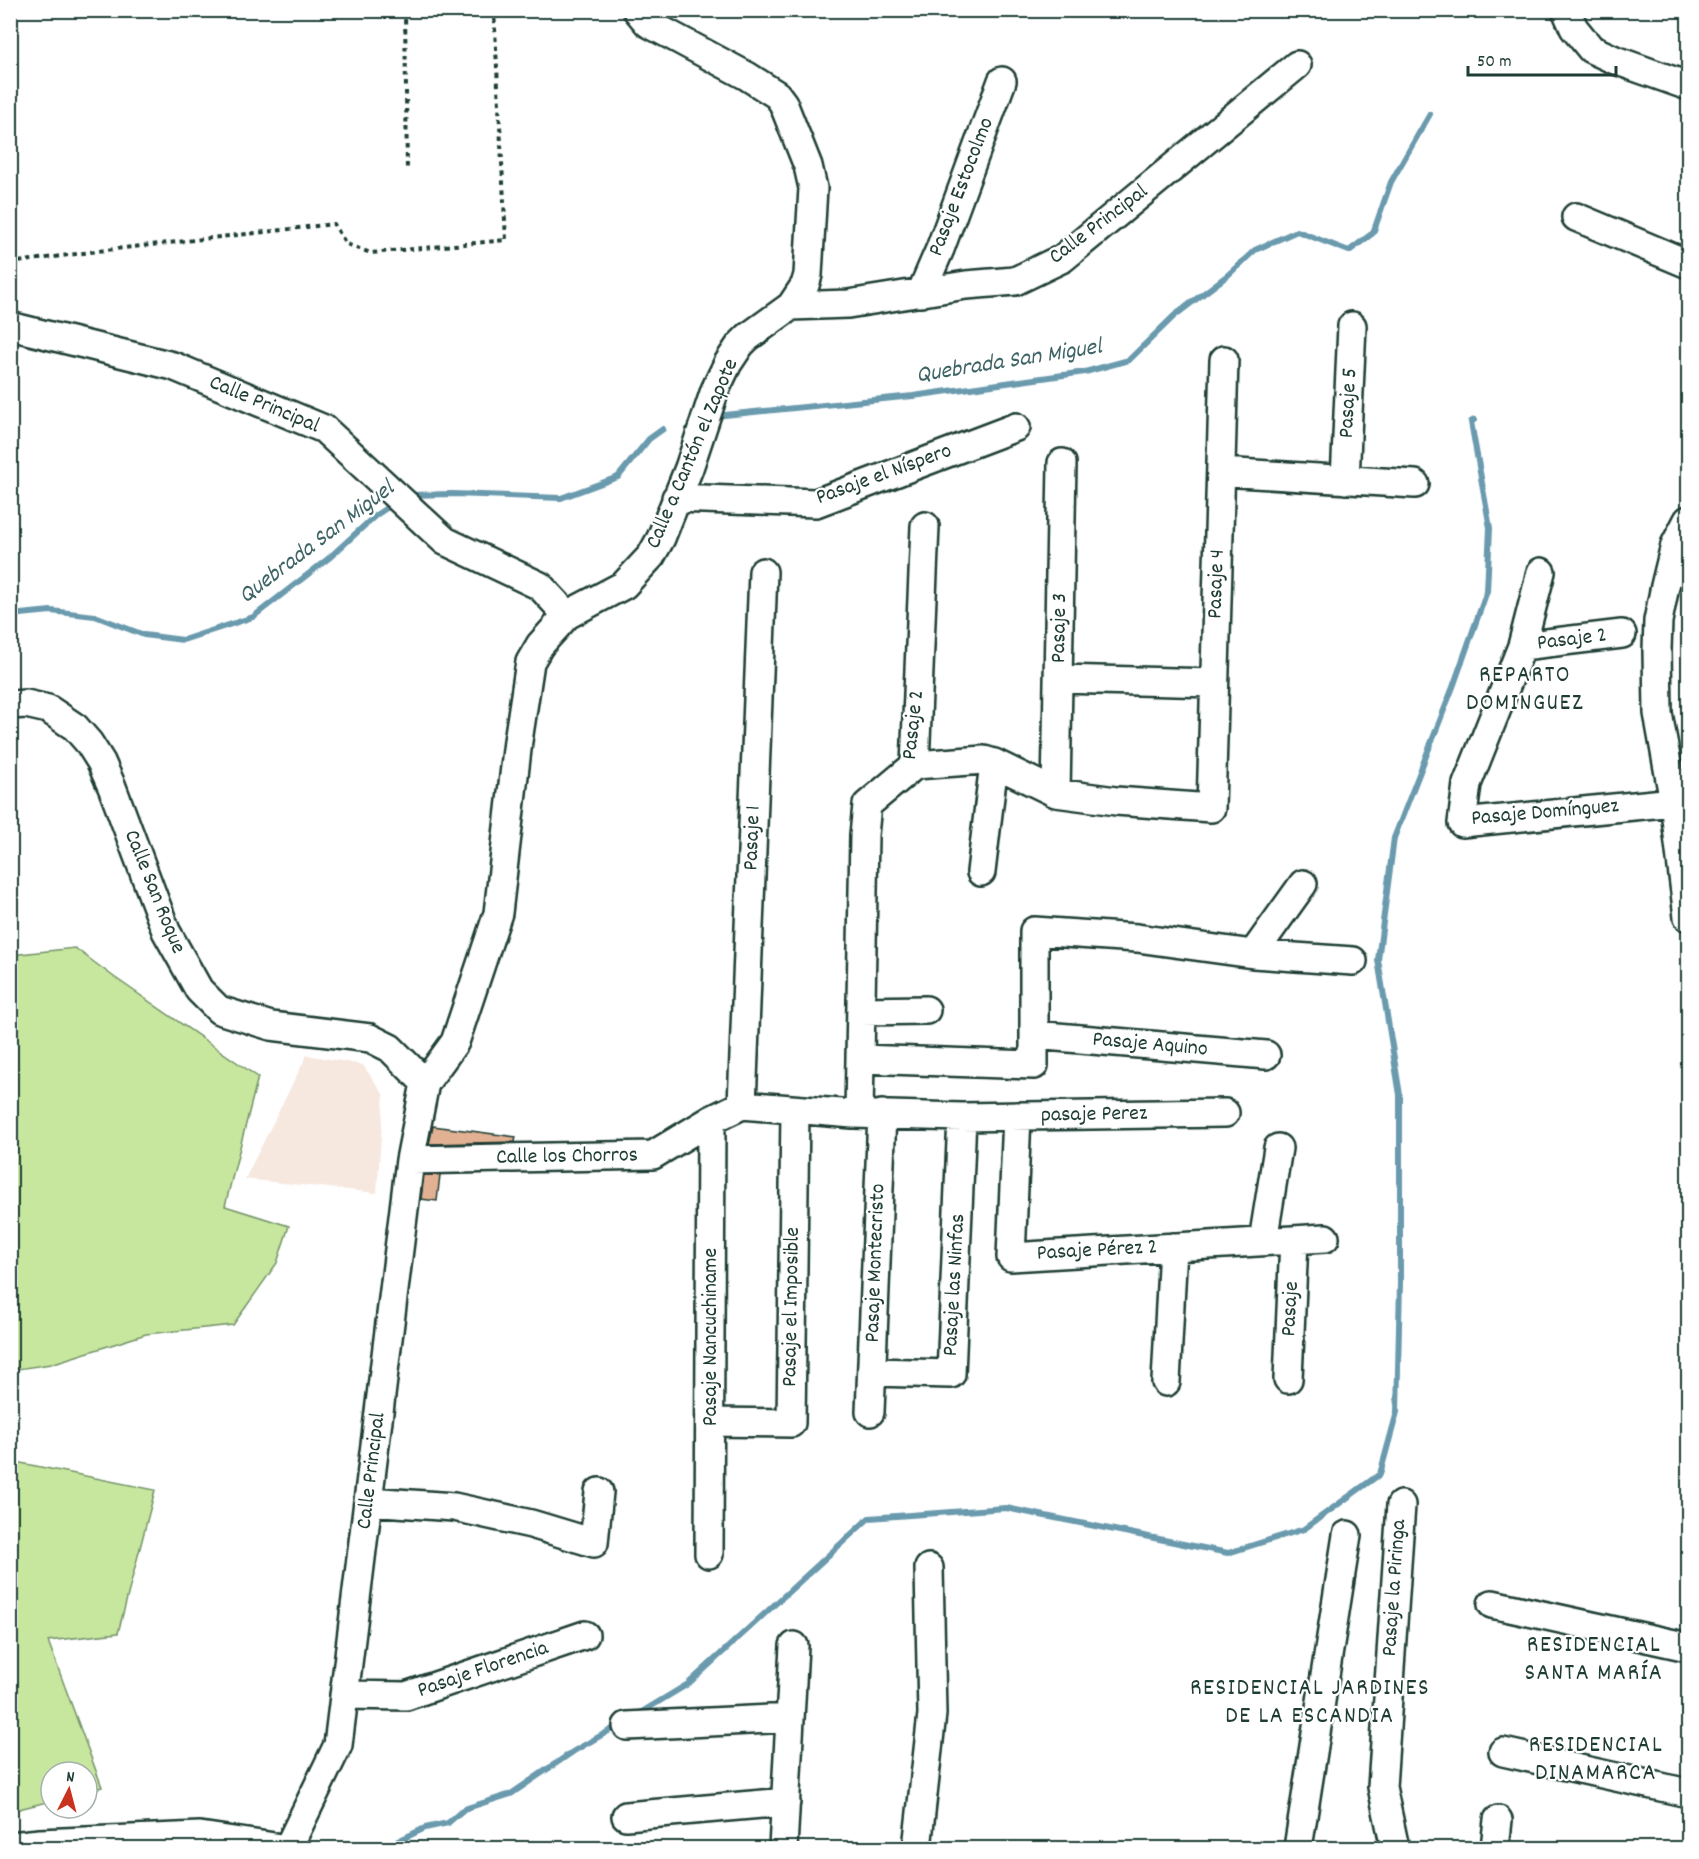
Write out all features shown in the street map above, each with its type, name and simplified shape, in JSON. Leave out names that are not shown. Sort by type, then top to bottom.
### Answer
[{"type":"street","name":"Calle a Cantón el Zapote","points":[[425,1083],[455,1042],[498,914],[518,741],[530,662],[540,645],[567,615],[624,585],[651,556],[728,363],[748,337],[791,306],[805,285],[808,275],[813,188],[808,166],[787,108],[777,95],[648,23],[637,10]]},
{"type":"street","points":[[1566,10],[1581,39],[1591,49],[1615,60],[1689,86]]},
{"type":"street","name":"Calle Principal","points":[[791,306],[848,304],[966,285],[1015,281],[1063,258],[1297,65]]},
{"type":"street","name":"Pasaje Estocolmo","points":[[921,292],[940,249],[1002,81]]},
{"type":"street","points":[[1576,218],[1689,264]]},
{"type":"street","name":"Calle Principal","points":[[10,326],[173,366],[324,429],[445,541],[540,586],[567,615]]},
{"type":"street","name":"Pasaje 5","points":[[1345,480],[1352,326]]},
{"type":"street","name":"Pasaje 4","points":[[1056,793],[1116,801],[1211,808],[1224,360]]},
{"type":"street","name":"Pasaje el Níspero","points":[[676,498],[816,503],[1016,427]]},
{"type":"street","name":"Pasaje 3","points":[[1056,793],[1062,463]]},
{"type":"street","points":[[1221,472],[1415,484]]},
{"type":"street","points":[[1689,520],[1675,545],[1658,621],[1657,650],[1658,713],[1674,802],[1689,917]]},
{"type":"street","name":"Pasaje 2","points":[[871,1114],[860,1059],[867,805],[915,765],[925,526]]},
{"type":"street","name":"Pasaje 1","points":[[742,1105],[764,572]]},
{"type":"street","name":"Pasaje Domínguez","points":[[1541,572],[1522,646],[1467,784],[1462,823],[1674,802]]},
{"type":"street","name":"Pasaje 2","points":[[1522,646],[1622,634]]},
{"type":"street","points":[[1059,679],[1214,683]]},
{"type":"street","name":"Calle San Roque","points":[[10,705],[26,704],[48,709],[75,727],[88,743],[101,762],[112,787],[166,931],[199,990],[219,1010],[271,1026],[370,1038],[390,1048],[425,1083]]},
{"type":"street","points":[[915,765],[984,760],[1056,793]]},
{"type":"street","points":[[981,872],[994,763]]},
{"type":"street","points":[[1253,954],[1303,884]]},
{"type":"street","points":[[860,1059],[1034,1065],[1034,931],[1137,938],[1253,954],[1353,961]]},
{"type":"street","points":[[861,1011],[927,1010]]},
{"type":"street","name":"Pasaje Aquino","points":[[1034,1035],[1266,1055]]},
{"type":"street","name":"Calle Principal","points":[[288,1848],[338,1745],[410,1160],[425,1083]]},
{"type":"street","points":[[742,1105],[795,1110],[962,1117]]},
{"type":"street","name":"Calle los Chorros","points":[[410,1160],[653,1155],[711,1120],[742,1105]]},
{"type":"street","name":"Pasaje el Imposible","points":[[710,1422],[791,1424],[795,1110]]},
{"type":"street","name":"pasaje Perez","points":[[962,1117],[1225,1113]]},
{"type":"street","name":"Pasaje Montecristo","points":[[870,1412],[872,1372],[871,1114]]},
{"type":"street","name":"Pasaje Pérez 2","points":[[1017,1116],[1011,1257],[1325,1238]]},
{"type":"street","name":"Pasaje las Ninfas","points":[[872,1372],[951,1374],[962,1117]]},
{"type":"street","name":"Pasaje Nancuchiname","points":[[710,1554],[711,1120]]},
{"type":"street","points":[[1263,1241],[1278,1148]]},
{"type":"street","name":"Pasaje","points":[[1288,1378],[1294,1240]]},
{"type":"street","points":[[1166,1382],[1173,1247]]},
{"type":"street","points":[[368,1501],[454,1507],[531,1524],[594,1544],[599,1492]]},
{"type":"street","name":"Pasaje la Piringa","points":[[1395,1848],[1382,1787],[1401,1505]]},
{"type":"street","points":[[1298,1848],[1347,1535]]},
{"type":"street","points":[[917,1848],[932,1714],[929,1568]]},
{"type":"street","points":[[1492,1604],[1689,1647]]},
{"type":"street","name":"Pasaje Florencia","points":[[344,1695],[406,1696],[585,1635]]},
{"type":"street","points":[[783,1848],[794,1646]]},
{"type":"street","points":[[627,1726],[790,1718]]},
{"type":"street","points":[[1503,1752],[1689,1793]]},
{"type":"street","points":[[626,1816],[786,1802]]},
{"type":"street","points":[[1495,1848],[1498,1820]]},
{"type":"street","points":[[10,1846],[200,1836],[281,1848]]},
{"type":"path","points":[[405,10],[407,172]]},
{"type":"path","points":[[10,263],[98,250],[334,224],[346,244],[371,253],[507,240],[494,10]]},
{"type":"shaded area","points":[[307,1055],[363,1065],[384,1095],[377,1193],[245,1179]]},
{"type":"green space","points":[[75,948],[258,1077],[225,1206],[289,1226],[277,1263],[233,1325],[146,1334],[51,1364],[11,1370],[11,955]]},
{"type":"green space","points":[[11,1461],[155,1490],[118,1633],[48,1641],[92,1760],[39,1760],[39,1804],[11,1811]]},
{"type":"building","points":[[433,1126],[516,1137],[515,1142],[429,1144]]},
{"type":"building","points":[[424,1175],[440,1175],[437,1201],[421,1199]]},
{"type":"waterway","name":"Quebrada San Miguel","points":[[715,416],[913,396],[1085,372],[1129,360],[1174,316],[1228,275],[1255,250],[1297,231],[1349,251],[1373,233],[1391,182],[1430,114]]},
{"type":"waterway","points":[[635,1716],[688,1684],[869,1518],[1006,1508],[1228,1553],[1304,1529],[1380,1474],[1397,1412],[1400,1095],[1378,960],[1394,838],[1453,687],[1487,591],[1490,528],[1471,422],[1474,420]]},
{"type":"waterway","name":"Quebrada San Miguel","points":[[407,495],[453,494],[561,498],[618,477],[649,439],[663,429]]},
{"type":"waterway","name":"Quebrada San Miguel","points":[[10,615],[51,611],[95,616],[144,635],[183,640],[253,617],[329,558],[376,515],[394,503]]},
{"type":"waterway","points":[[372,1848],[394,1843],[425,1828],[448,1823],[464,1809],[511,1794],[574,1751],[621,1724]]},
{"type":"district","name":"REPARTO DOMINGUEZ","points":[[1525,690]]},
{"type":"district","name":"RESIDENCIAL SANTA MARÍA","points":[[1594,1660]]},
{"type":"district","name":"RESIDENCIAL JARDINES DE LA ESCANDIA","points":[[1310,1703]]},
{"type":"district","name":"RESIDENCIAL DINAMARCA","points":[[1596,1760]]}]
